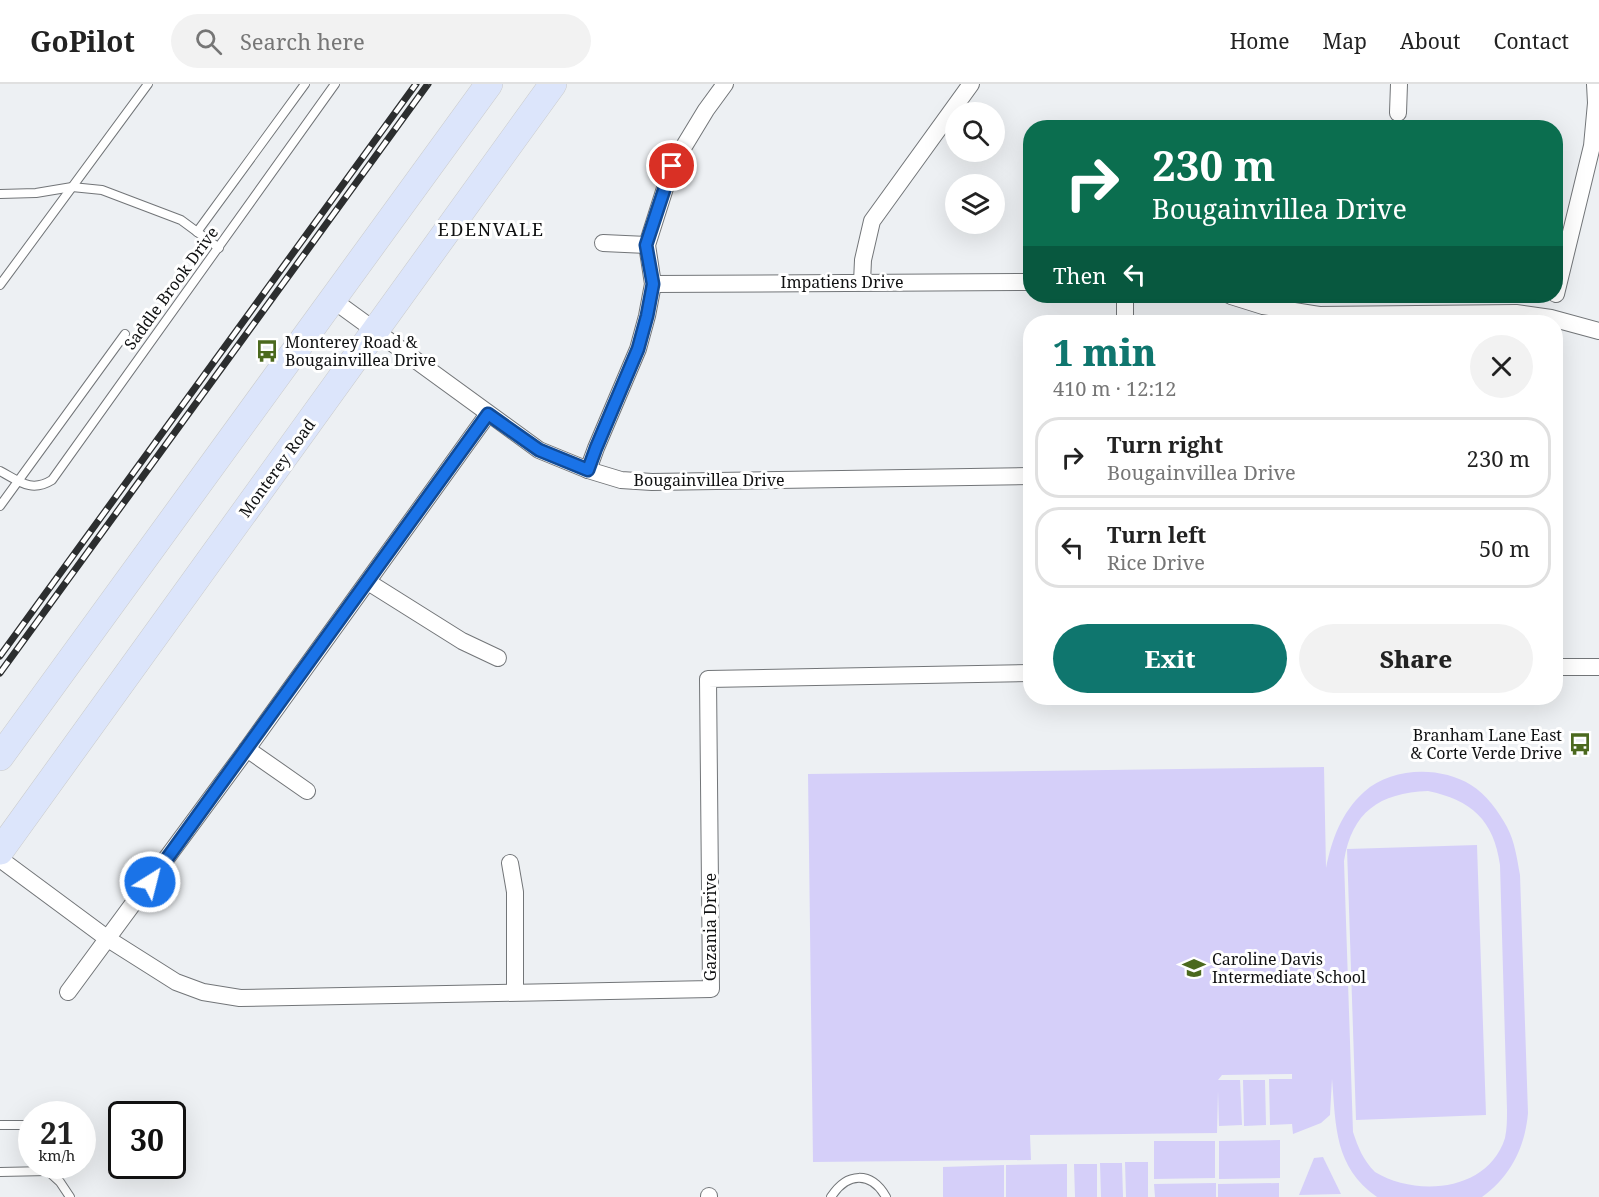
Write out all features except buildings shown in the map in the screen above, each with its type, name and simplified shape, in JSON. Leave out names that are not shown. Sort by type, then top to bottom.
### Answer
[{"type":"main road","points":[[0,757],[489,84]]},
{"type":"main road","name":"Monterey Road","points":[[0,851],[553,84]]},
{"type":"street","points":[[588,470],[638,349],[653,284],[646,245],[672,166],[706,110],[725,84]]},
{"type":"street","points":[[862,282],[863,260],[872,221],[971,84]]},
{"type":"street","points":[[1398,113],[1399,84]]},
{"type":"street","points":[[1563,263],[1592,146],[1596,103],[1595,84]]},
{"type":"street","points":[[603,243],[646,245]]},
{"type":"street","name":"Impatiens Drive","points":[[653,284],[1023,282]]},
{"type":"street","name":"Bougainvillea Drive","points":[[333,300],[539,450],[588,470],[621,480],[652,482],[1023,476]]},
{"type":"street","points":[[1253,303],[1302,315]]},
{"type":"street","points":[[1432,315],[1516,312],[1529,315]]},
{"type":"street","points":[[1563,323],[1599,332]]},
{"type":"street","points":[[68,992],[247,749],[488,414]]},
{"type":"street","points":[[368,582],[462,641],[498,658]]},
{"type":"street","points":[[1563,667],[1599,667]]},
{"type":"street","name":"Gazania Drive","points":[[0,859],[108,939],[176,982],[203,992],[240,998],[711,989],[708,679],[1023,673]]},
{"type":"street","points":[[247,749],[307,791]]},
{"type":"street","points":[[510,863],[515,892],[515,992]]},
{"type":"lane","points":[[0,285],[148,84]]},
{"type":"lane","points":[[197,232],[305,84]]},
{"type":"lane","name":"Saddle Brook Drive","points":[[0,471],[30,486],[42,486],[52,480],[335,84]]},
{"type":"lane","points":[[0,194],[36,193],[72,187],[102,190],[181,220],[219,248]]},
{"type":"lane","points":[[0,506],[125,334]]},
{"type":"lane","points":[[0,1125],[18,1125]]},
{"type":"lane","points":[[0,1172],[18,1170]]},
{"type":"lane","points":[[831,1197],[838,1186],[850,1179],[866,1178],[879,1185],[886,1197]]},
{"type":"lane","points":[[57,1179],[70,1197]]},
{"type":"shaded area","name":"Caroline Davis Intermediate School","points":[[1324,767],[1326,868],[1331,847],[1343,818],[1356,800],[1375,784],[1402,774],[1431,772],[1459,779],[1471,785],[1492,804],[1507,827],[1514,845],[1520,875],[1528,1113],[1520,1150],[1501,1180],[1482,1197],[1377,1197],[1352,1173],[1345,1159],[1337,1129],[1332,1079],[1330,1115],[1321,1123],[1293,1134],[1292,1124],[1270,1125],[1269,1079],[1292,1079],[1292,1074],[1222,1075],[1218,1080],[1240,1080],[1242,1125],[1219,1126],[1218,1091],[1217,1133],[1030,1135],[1031,1160],[813,1162],[808,774]],"holes":[[[1428,791],[1457,800],[1478,814],[1486,824],[1497,849],[1500,865],[1507,1120],[1505,1138],[1496,1156],[1483,1170],[1449,1185],[1410,1185],[1375,1172],[1361,1153],[1353,1132],[1344,861],[1354,830],[1371,808],[1395,796],[1411,793]]]},
{"type":"shaded area","points":[[1477,845],[1486,1115],[1356,1120],[1347,849]]},
{"type":"shaded area","points":[[1243,1080],[1265,1080],[1266,1125],[1244,1126]]},
{"type":"shaded area","points":[[1280,1140],[1280,1178],[1219,1179],[1219,1141]]},
{"type":"shaded area","points":[[1154,1141],[1215,1141],[1215,1178],[1154,1179]]},
{"type":"shaded area","points":[[1323,1157],[1341,1194],[1299,1195],[1314,1158]]},
{"type":"shaded area","points":[[1125,1162],[1148,1162],[1148,1197],[1126,1197]]},
{"type":"shaded area","points":[[1100,1163],[1122,1163],[1123,1197],[1101,1197]]},
{"type":"shaded area","points":[[1067,1164],[1067,1197],[1006,1197],[1006,1165]]},
{"type":"shaded area","points":[[1074,1164],[1097,1164],[1097,1197],[1075,1197]]},
{"type":"shaded area","points":[[1004,1165],[1004,1197],[943,1197],[943,1167]]},
{"type":"shaded area","points":[[1216,1183],[1216,1197],[1155,1197],[1154,1184]]},
{"type":"shaded area","points":[[1279,1183],[1279,1197],[1218,1197],[1218,1184]]},
{"type":"railway","points":[[0,656],[416,84]]},
{"type":"railway","points":[[0,673],[428,84]]},
{"type":"place","name":"Monterey Road & Bougainvillea Drive","points":[[267,351]]},
{"type":"place","name":"Branham Lane East & Corte Verde Drive","points":[[1580,744]]},
{"type":"place","name":"Caroline Davis Intermediate School","points":[[1194,968]]},
{"type":"district","name":"EDENVALE","points":[[491,230]]},
{"type":"route","points":[[150,882],[488,414],[539,450],[588,470],[638,349],[653,284],[646,245],[672,166]]}]
